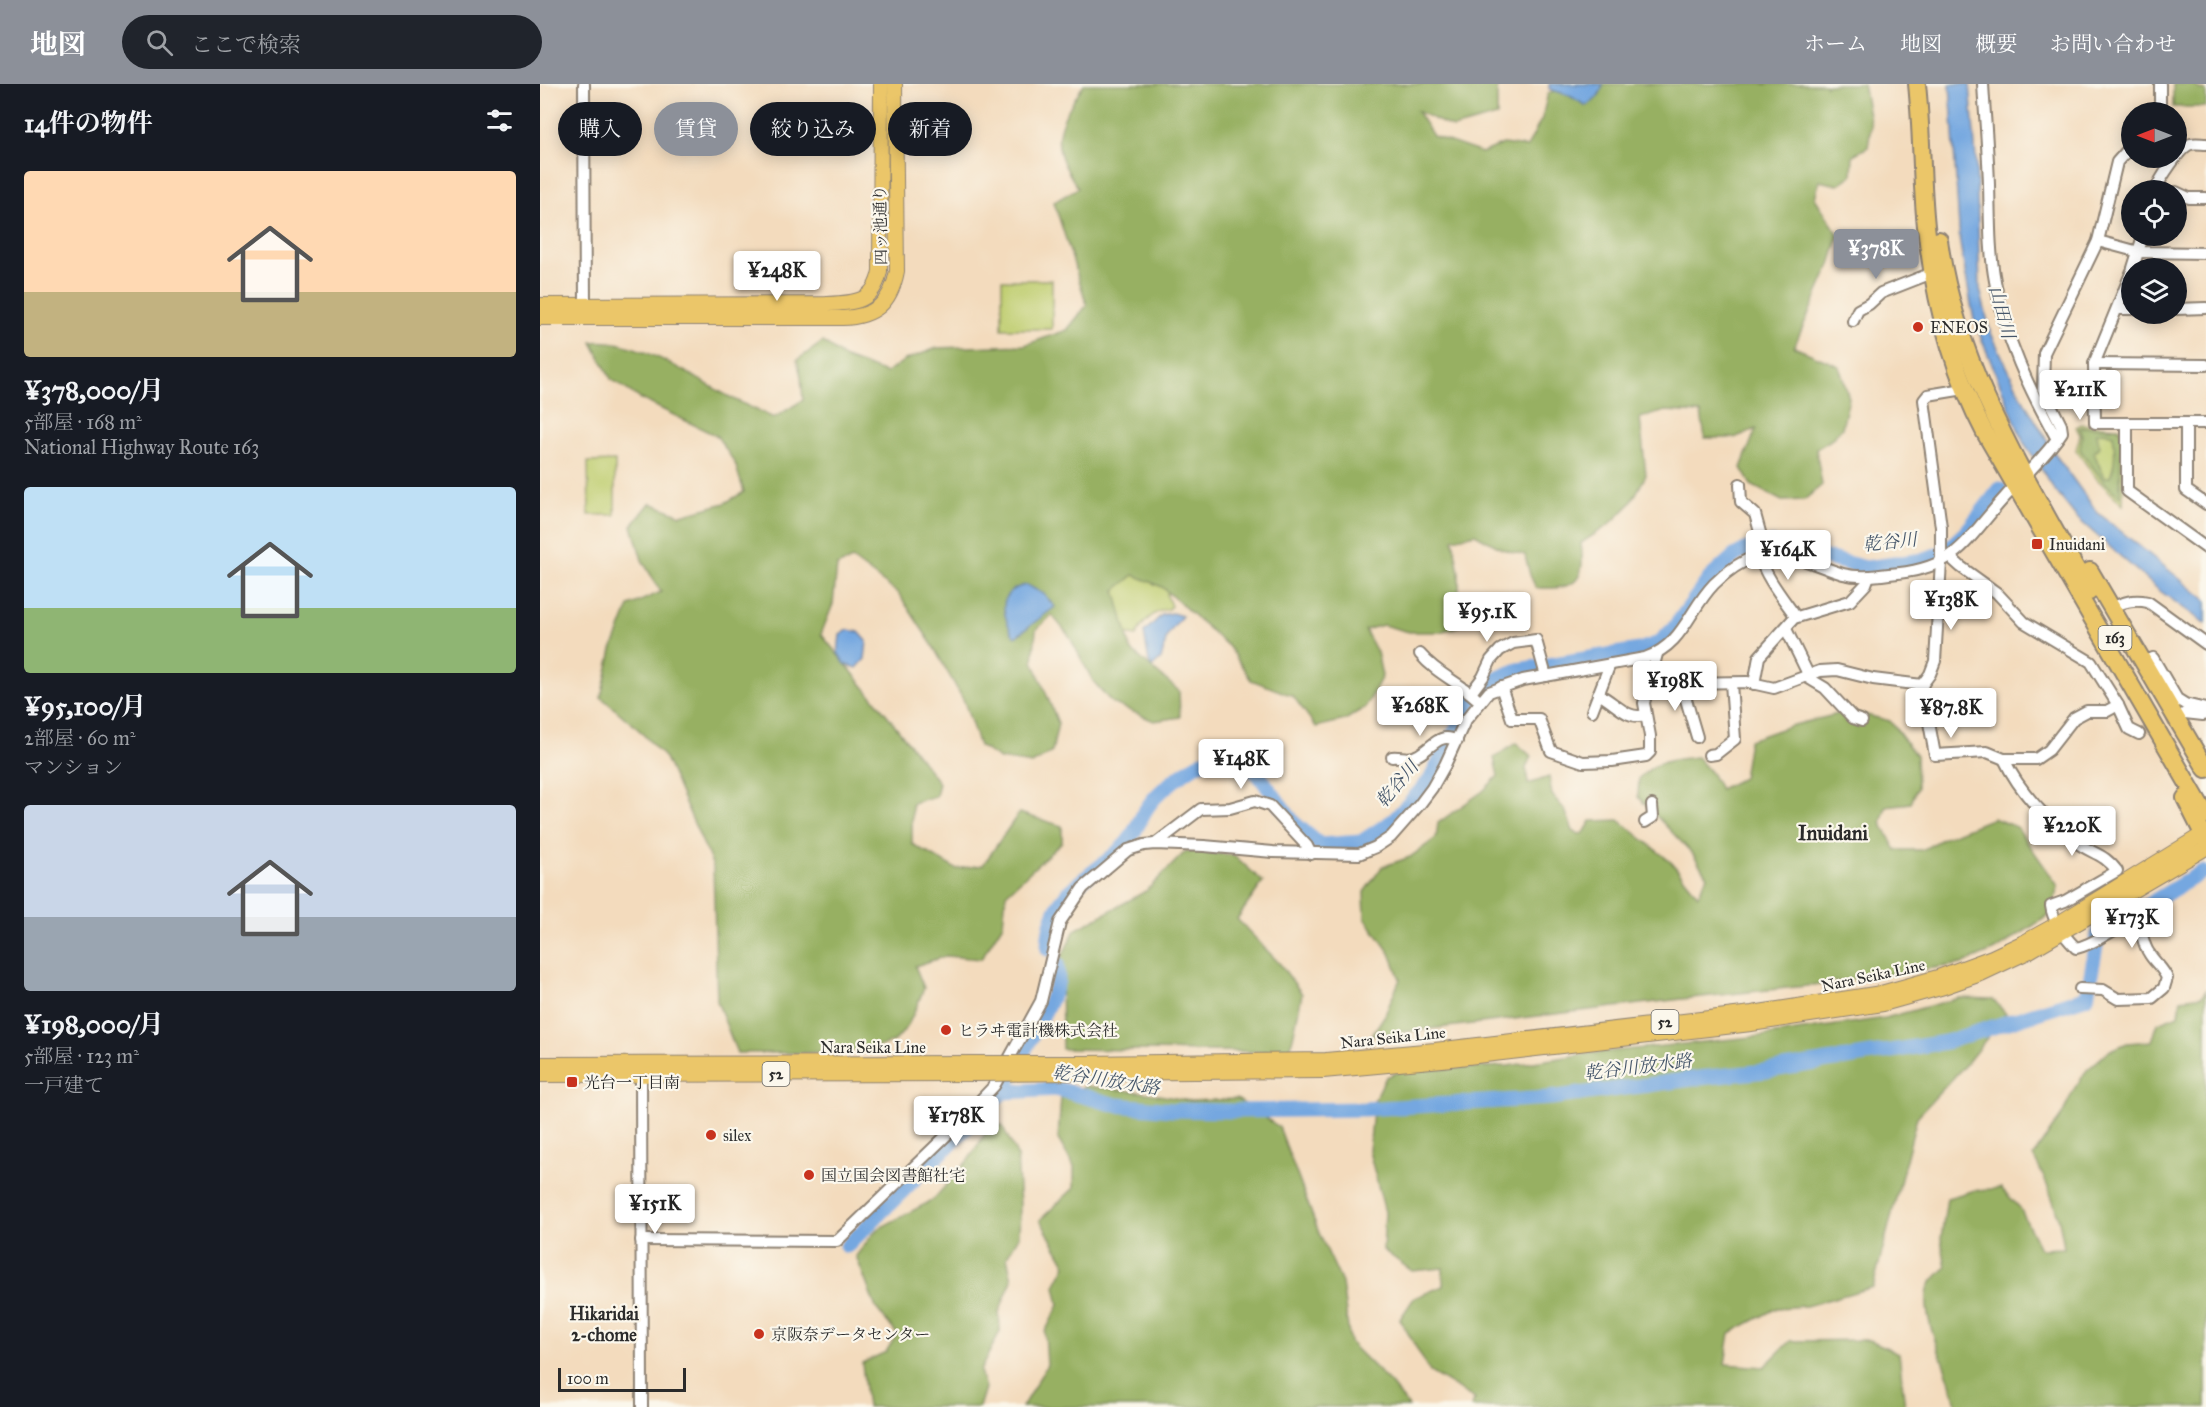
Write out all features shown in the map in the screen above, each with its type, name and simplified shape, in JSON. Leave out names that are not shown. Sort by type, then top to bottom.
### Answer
[{"type":"highway","name":"163","points":[[1917,84],[1926,225],[1932,273],[1946,334],[1964,388],[1985,433],[2024,476],[2126,676],[2185,769],[2206,795]]},
{"type":"highway","name":"163","points":[[1920,117],[1942,258],[1955,309],[1975,371],[2009,449],[2185,769],[2206,815]]},
{"type":"highway","points":[[2043,508],[2081,556],[2206,770]]},
{"type":"highway","name":"163","points":[[2126,676],[2129,695],[2169,764],[2205,838]]},
{"type":"main road","name":"四ッ池通り","points":[[540,318],[585,311],[826,304],[857,302],[866,297],[873,290],[880,272],[881,84]]},
{"type":"main road","name":"四ッ池通り","points":[[540,305],[585,311],[849,318],[868,314],[888,297],[895,284],[897,271],[895,84]]},
{"type":"main road","name":"Nara Seika Line","points":[[540,1064],[641,1069],[1084,1068],[1326,1060],[1435,1050],[1810,1005],[1881,993],[1938,977],[1992,957],[2060,928],[2205,838]]},
{"type":"main road","name":"Nara Seika Line","points":[[540,1075],[641,1069]]},
{"type":"street","points":[[584,84],[585,311]]},
{"type":"street","points":[[1983,84],[1990,232],[1995,280],[2009,335],[2056,441]]},
{"type":"street","points":[[2160,84],[2160,102]]},
{"type":"street","points":[[2161,180],[2185,147],[2191,144],[2206,144]]},
{"type":"street","points":[[1476,697],[1545,671],[1610,664],[1657,654],[1683,631],[1714,584],[1740,563],[1763,550],[1794,557],[1847,575],[1904,573],[1946,560],[1972,538],[2056,441],[2061,432],[2061,425],[2043,389],[2044,353],[2098,241],[2117,162],[2121,157]]},
{"type":"street","points":[[2187,197],[2206,198]]},
{"type":"street","points":[[2098,241],[2139,252],[2206,253]]},
{"type":"street","points":[[2137,258],[2140,246]]},
{"type":"street","points":[[1853,321],[1857,310],[1869,304],[1881,293],[1932,273]]},
{"type":"street","points":[[2121,299],[2094,364],[2095,423],[2206,423]]},
{"type":"street","points":[[2187,309],[2206,308]]},
{"type":"street","points":[[2094,364],[2206,365]]},
{"type":"street","points":[[1964,388],[1928,395],[1924,400],[1946,560],[1935,661],[1922,685],[1935,755],[1987,752],[2004,759],[2036,759],[2049,750],[2074,718],[2087,711],[2107,711],[2118,705]]},
{"type":"street","points":[[2127,423],[2127,491],[2206,548]]},
{"type":"street","points":[[2186,423],[2186,490],[2206,504]]},
{"type":"street","points":[[1740,484],[1741,502],[1755,514],[1763,550],[1763,566],[1773,585],[1796,617]]},
{"type":"street","points":[[1946,560],[1961,567],[1997,593],[2024,622],[2091,662],[2118,705],[2129,729],[2139,734]]},
{"type":"street","points":[[1754,684],[1759,657],[1796,617],[1850,601],[1866,584],[1869,576]]},
{"type":"street","points":[[2111,608],[2126,601],[2148,602],[2206,644]]},
{"type":"street","points":[[1786,629],[1806,675],[1825,688],[1853,718],[1862,721]]},
{"type":"street","points":[[641,1240],[837,1241],[964,1119],[994,1086],[1041,1001],[1060,922],[1083,888],[1128,850],[1155,844],[1311,854],[1359,854],[1376,847],[1391,837],[1432,788],[1497,653],[1513,643],[1536,640],[1545,671]]},
{"type":"street","points":[[1420,654],[1439,674],[1476,697]]},
{"type":"street","points":[[1501,687],[1512,719],[1539,719],[1550,750],[1583,762],[1612,761],[1649,754],[1650,736],[1644,703],[1657,654]]},
{"type":"street","points":[[2143,663],[2153,658],[2177,699],[2185,704],[2206,709]]},
{"type":"street","points":[[1592,711],[1610,664]]},
{"type":"street","points":[[1653,676],[1686,683],[1754,684],[1774,688],[1820,671],[1837,670],[1873,679],[1922,685]]},
{"type":"street","points":[[1686,683],[1685,696],[1697,737]]},
{"type":"street","points":[[1709,755],[1716,754],[1736,739],[1731,683]]},
{"type":"street","points":[[1598,694],[1608,698],[1630,716],[1645,715]]},
{"type":"street","points":[[2185,713],[2206,715]]},
{"type":"street","points":[[1392,757],[1416,756],[1440,738],[1454,739]]},
{"type":"street","points":[[2004,759],[2012,775],[2032,802],[2073,841],[2082,847],[2098,852],[2109,860],[2117,871],[2051,906],[2052,915],[2060,928],[2076,948],[2124,924],[2133,922],[2140,927],[2148,953],[2165,972],[2167,978],[2164,988],[2152,998],[2118,999],[2103,990],[2080,989]]},
{"type":"street","points":[[1155,844],[1201,809],[1230,808],[1255,801],[1270,806],[1307,846],[1311,854]]},
{"type":"street","points":[[1645,822],[1653,817],[1652,806]]},
{"type":"street","points":[[641,1069],[642,1407]]},
{"type":"green space","points":[[1084,84],[1497,84],[1497,116],[1453,128],[1417,111],[1433,136],[1482,153],[1503,144],[1527,147],[1542,118],[1548,93],[1565,87],[1593,84],[1825,84],[1826,86],[1828,84],[1863,84],[1871,126],[1868,147],[1853,155],[1852,175],[1838,185],[1819,181],[1815,198],[1839,235],[1830,265],[1794,347],[1839,366],[1849,398],[1842,428],[1831,440],[1816,449],[1822,485],[1804,500],[1782,501],[1751,485],[1741,468],[1756,429],[1734,438],[1705,438],[1701,413],[1666,411],[1640,418],[1646,475],[1631,503],[1609,525],[1581,543],[1582,567],[1575,581],[1560,587],[1536,588],[1525,555],[1502,549],[1475,534],[1453,539],[1459,572],[1459,591],[1478,620],[1440,632],[1409,632],[1383,625],[1365,630],[1377,652],[1382,676],[1366,707],[1345,720],[1316,727],[1293,696],[1251,680],[1229,647],[1162,587],[1134,575],[1115,590],[1131,650],[1179,691],[1180,717],[1154,721],[1112,703],[1093,681],[1069,636],[1052,615],[1036,630],[1033,661],[1058,723],[1052,752],[1032,764],[1000,759],[979,746],[964,701],[931,643],[899,594],[852,559],[837,566],[833,604],[821,634],[939,783],[936,796],[912,803],[912,844],[956,869],[983,865],[1019,813],[1062,826],[1062,842],[1006,894],[1003,924],[981,959],[946,956],[915,966],[924,988],[909,1023],[895,1040],[866,1049],[844,1051],[737,1053],[717,1001],[713,866],[665,758],[639,730],[601,697],[612,650],[629,606],[661,592],[642,560],[632,526],[650,503],[681,515],[725,503],[744,492],[735,463],[717,436],[641,399],[611,379],[592,342],[625,345],[643,351],[774,418],[803,400],[797,360],[823,342],[845,358],[886,373],[905,360],[937,348],[1025,345],[1067,330],[1087,305],[1054,202],[1078,188],[1062,159],[1059,135],[1067,112]]},
{"type":"green space","points":[[2173,84],[2194,84],[2197,88],[2206,91],[2206,107],[2187,107],[2187,102],[2173,102]]},
{"type":"green space","points":[[1002,280],[1052,280],[1052,329],[1002,329]]},
{"type":"green space","points":[[2081,424],[2119,427],[2124,430],[2123,505],[2097,479],[2076,450],[2080,435],[2076,427]]},
{"type":"green space","points":[[2079,428],[2118,428],[2121,432],[2120,497],[2104,482],[2080,450],[2082,435]],"holes":[[[2104,432],[2113,435],[2115,451],[2113,467],[2110,477],[2104,477],[2094,453],[2099,446],[2097,433]]]},
{"type":"green space","points":[[615,461],[615,515],[589,515],[588,462]]},
{"type":"green space","points":[[1120,567],[1168,588],[1167,596],[1171,606],[1149,618],[1136,636],[1125,634],[1110,583]]},
{"type":"green space","points":[[1850,711],[1890,721],[1916,756],[1917,788],[1911,803],[1886,806],[1881,823],[1896,850],[1922,850],[1946,837],[1993,818],[2017,827],[2058,886],[2051,914],[1997,949],[1962,964],[1806,986],[1371,1036],[1385,1015],[1400,979],[1390,953],[1365,918],[1364,892],[1382,867],[1410,857],[1436,838],[1438,823],[1483,791],[1498,776],[1494,758],[1516,743],[1531,756],[1526,768],[1528,784],[1549,777],[1552,795],[1565,810],[1573,831],[1578,834],[1584,833],[1591,821],[1619,820],[1672,863],[1698,895],[1707,876],[1692,853],[1638,797],[1639,778],[1659,764],[1697,757],[1711,773],[1720,789],[1743,778],[1749,740],[1790,726]]},
{"type":"green space","points":[[1186,851],[1234,855],[1263,882],[1237,919],[1280,964],[1302,994],[1290,1052],[1062,1049],[1061,958],[1075,930],[1146,891]]},
{"type":"green space","points":[[2206,990],[2206,1407],[1956,1407],[1949,1379],[1932,1332],[1927,1302],[1929,1286],[1946,1267],[1941,1239],[1947,1198],[1972,1191],[2001,1188],[2020,1208],[2040,1249],[2064,1248],[2053,1201],[2033,1156],[2062,1115],[2074,1089],[2087,1070],[2109,1051],[2127,1043],[2152,1041],[2158,1023],[2178,1015],[2181,999],[2202,996]]},
{"type":"green space","points":[[1959,998],[1993,999],[2006,1014],[1967,1063],[1917,1117],[1873,1287],[1806,1306],[1777,1308],[1730,1333],[1725,1364],[1764,1367],[1790,1341],[1870,1340],[1899,1353],[1905,1407],[1471,1407],[1475,1399],[1430,1372],[1400,1319],[1414,1298],[1443,1286],[1443,1268],[1412,1271],[1383,1250],[1385,1212],[1369,1151],[1374,1101],[1386,1077],[1401,1071],[1508,1066],[1585,1054],[1762,1036],[1885,1018]]},
{"type":"green space","points":[[1086,1086],[1148,1093],[1191,1101],[1237,1099],[1279,1127],[1319,1233],[1342,1283],[1350,1343],[1391,1384],[1409,1407],[1022,1407],[1047,1365],[1045,1332],[1059,1305],[1055,1286],[1066,1265],[1040,1220],[1074,1188],[1074,1167],[1058,1139],[1061,1097]]},
{"type":"green space","points":[[1002,1125],[1017,1155],[1019,1236],[1007,1257],[1012,1280],[999,1312],[1000,1331],[980,1371],[985,1388],[979,1407],[867,1407],[862,1363],[886,1352],[897,1334],[876,1308],[856,1256],[876,1230],[933,1200],[969,1159],[990,1126]]},
{"type":"water","points":[[1549,84],[1603,85],[1597,98],[1585,105],[1568,95],[1549,89]]},
{"type":"water","points":[[1950,84],[1970,84],[1976,159],[1980,289],[1990,331],[2022,398],[2057,457],[2097,512],[2206,600],[2206,624],[2160,591],[2077,518],[2054,489],[2023,441],[1974,320],[1960,244]]},
{"type":"water","points":[[1027,585],[1044,594],[1055,607],[1015,637],[1006,617],[1004,604],[1008,594]]},
{"type":"water","points":[[1172,613],[1182,616],[1167,636],[1161,659],[1152,667],[1149,662],[1144,632],[1162,615]]},
{"type":"water","points":[[848,630],[859,632],[867,641],[865,659],[857,668],[845,664],[838,653],[840,635]]},
{"type":"waterway","name":"乾谷川","points":[[1048,949],[1050,928],[1064,898],[1126,844],[1154,799],[1167,786],[1199,763],[1218,759],[1233,762],[1258,774],[1294,823],[1320,845],[1361,842],[1394,820],[1430,780],[1473,696],[1493,680],[1518,670],[1639,650],[1659,643],[1674,628],[1710,578],[1734,556],[1754,546],[1772,544],[1866,568],[1923,560],[1946,551],[1967,531],[2000,489]]},
{"type":"waterway","name":"乾谷川放水路","points":[[1003,1092],[1058,1089],[1116,1105],[1173,1110],[1363,1109],[1550,1098],[1766,1071],[1946,1042],[2087,997],[2098,935],[2202,872]]},
{"type":"waterway","name":"乾谷川","points":[[847,1246],[1003,1092],[1049,1003],[1058,981],[1057,964]]},
{"type":"tunnel","points":[[2139,734],[2179,716]]},
{"type":"place","name":"ENEOS","points":[[1918,327]]},
{"type":"place","name":"Inuidani","points":[[2037,544]]},
{"type":"place","name":"ヒラヰ電計機株式会社","points":[[946,1030]]},
{"type":"place","name":"光台一丁目南","points":[[572,1082]]},
{"type":"place","name":"silex","points":[[711,1135]]},
{"type":"place","name":"国立国会図書館社宅","points":[[809,1175]]},
{"type":"place","name":"京阪奈データセンター","points":[[759,1334]]},
{"type":"district","name":"Inuidani","points":[[1833,833]]},
{"type":"district","name":"Hikaridai 2-chome","points":[[604,1324]]},
{"type":"water label","name":"山田川","points":[[2002,312]]}]
